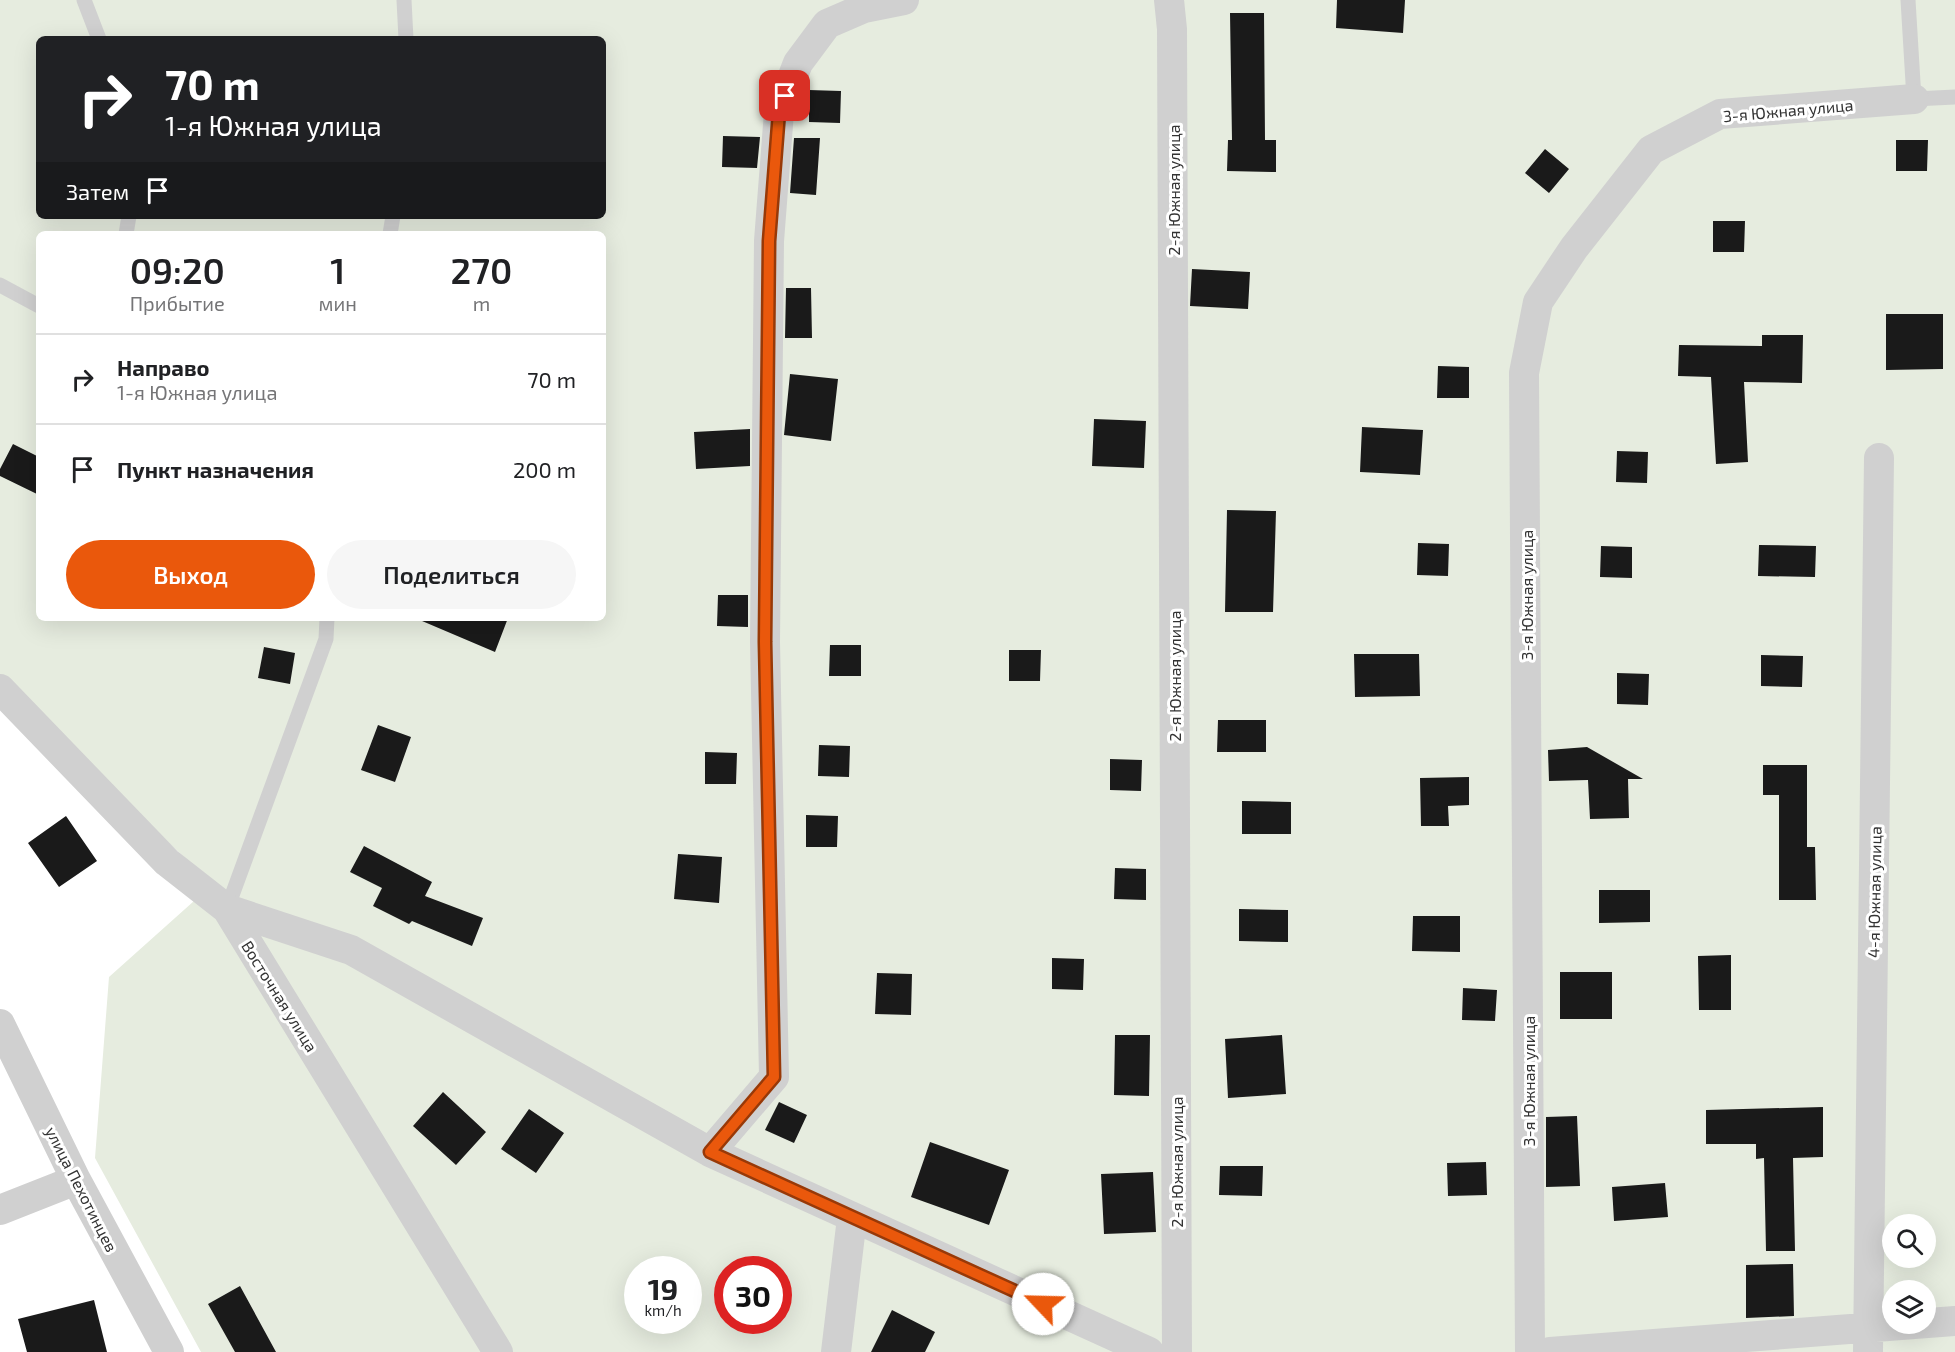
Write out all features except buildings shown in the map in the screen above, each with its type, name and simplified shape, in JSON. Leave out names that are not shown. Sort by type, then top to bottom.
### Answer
[{"type":"street","points":[[710,1152],[774,1077],[765,642],[769,241],[779,112],[798,63],[827,24],[864,8],[904,0]]},
{"type":"street","name":"2-я Южная улица","points":[[1169,0],[1173,29],[1176,1352]]},
{"type":"street","name":"3-я Южная улица","points":[[1530,1352],[1524,373],[1538,302],[1574,248],[1651,150],[1720,114],[1914,99]]},
{"type":"street","name":"4-я Южная улица","points":[[1868,1339],[1879,458]]},
{"type":"street","name":"Восточная улица","points":[[0,689],[167,862],[226,909],[498,1352]]},
{"type":"street","points":[[226,909],[351,950],[710,1152],[1149,1352]]},
{"type":"street","name":"улица Пехотинцев","points":[[0,1024],[76,1180],[169,1352]]},
{"type":"street","points":[[0,1210],[76,1180]]},
{"type":"street","points":[[836,1352],[852,1218]]},
{"type":"street","points":[[1550,1352],[1868,1339],[1955,1322]]},
{"type":"lane","points":[[84,0],[88,5],[98,36]]},
{"type":"lane","points":[[404,0],[406,36]]},
{"type":"lane","points":[[1908,0],[1914,99],[1955,97]]},
{"type":"lane","points":[[0,285],[36,304]]},
{"type":"lane","points":[[226,909],[326,639],[327,621]]},
{"type":"shaded area","points":[[0,0],[1955,0],[1955,1352],[201,1352],[95,1158],[109,977],[213,884],[0,686]]},
{"type":"route","points":[[785,96],[779,112],[769,241],[765,642],[774,1077],[710,1152],[1043,1304]]}]
